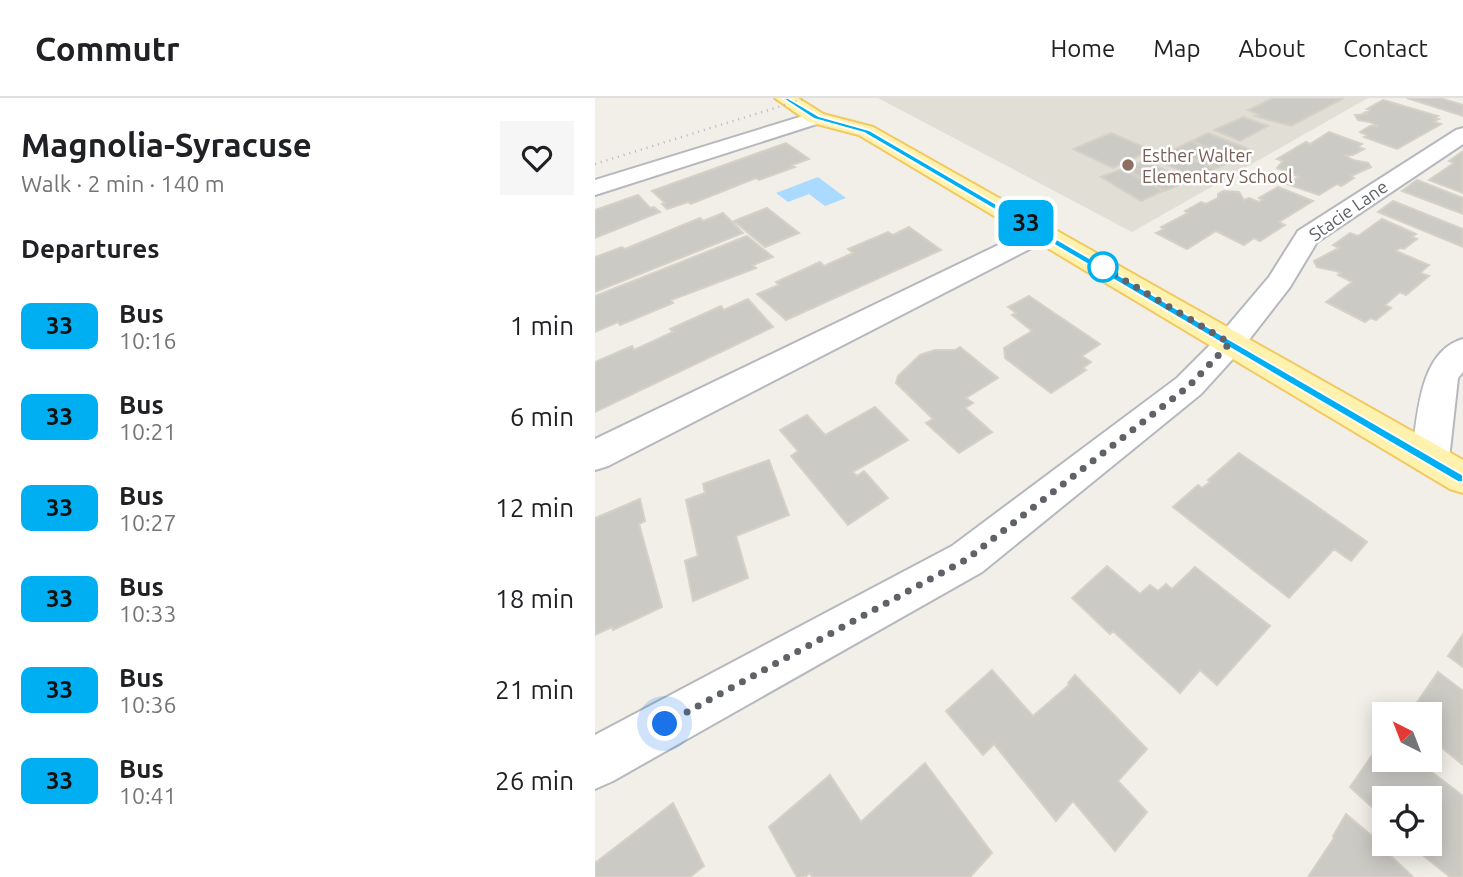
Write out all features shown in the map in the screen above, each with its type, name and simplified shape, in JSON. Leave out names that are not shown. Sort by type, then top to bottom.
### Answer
[{"type":"main road","points":[[785,98],[816,118],[866,131],[1463,478]]},
{"type":"main road","points":[[852,106],[866,131]]},
{"type":"street","points":[[595,188],[816,118]]},
{"type":"street","name":"Stacie Lane","points":[[595,763],[967,559],[1189,386],[1230,343],[1280,281],[1297,249],[1307,237],[1463,134]]},
{"type":"street","points":[[595,456],[1042,232]]},
{"type":"street","points":[[1430,459],[1441,376],[1463,350]]},
{"type":"shaded area","name":"Esther Walter Elementary School","points":[[878,98],[1368,98],[1132,232]]},
{"type":"water","points":[[818,177],[846,198],[825,206],[809,194],[788,202],[776,193]]},
{"type":"building","points":[[1273,98],[1344,98],[1291,126],[1255,116],[1259,115],[1248,110]]},
{"type":"building","points":[[1407,98],[1440,98],[1463,105],[1463,116]]},
{"type":"building","points":[[1383,100],[1438,116],[1435,118],[1439,119],[1434,122],[1441,124],[1397,149],[1364,137],[1367,135],[1360,132],[1370,126],[1378,126],[1358,120],[1355,115],[1366,114],[1364,113],[1370,110],[1367,109]]},
{"type":"building","points":[[1243,117],[1268,126],[1240,141],[1214,130]]},
{"type":"building","points":[[1329,132],[1362,144],[1358,147],[1364,149],[1353,155],[1345,155],[1368,163],[1371,167],[1351,176],[1354,178],[1341,186],[1337,184],[1319,195],[1287,184],[1299,177],[1277,168],[1283,161],[1277,159]]},
{"type":"building","points":[[1111,133],[1151,150],[1113,168],[1073,149]]},
{"type":"building","points":[[1208,133],[1251,150],[1235,159],[1192,141]]},
{"type":"building","points":[[1191,141],[1234,160],[1217,168],[1173,150]]},
{"type":"building","points":[[786,143],[809,159],[792,165],[795,167],[759,180],[756,178],[691,204],[688,202],[667,209],[662,204],[665,203],[652,191]]},
{"type":"building","points":[[1172,151],[1215,169],[1197,179],[1155,159]]},
{"type":"building","points":[[1463,151],[1463,193],[1429,180],[1454,163],[1449,161]]},
{"type":"building","points":[[1146,160],[1186,182],[1165,191],[1125,168]]},
{"type":"building","points":[[1122,169],[1163,191],[1141,201],[1101,177]]},
{"type":"building","points":[[1417,180],[1463,198],[1463,214],[1402,191]]},
{"type":"building","points":[[1278,187],[1313,201],[1279,222],[1285,225],[1260,241],[1254,238],[1244,245],[1216,231],[1187,249],[1156,233],[1164,229],[1161,227],[1188,213],[1185,211],[1201,202],[1206,204],[1218,198],[1218,194],[1223,191],[1239,192],[1244,200],[1249,198],[1259,202],[1263,200],[1259,198]]},
{"type":"building","points":[[638,195],[650,208],[654,207],[660,212],[595,238],[595,210]]},
{"type":"building","points":[[1393,201],[1463,229],[1463,247],[1378,212]]},
{"type":"building","points":[[767,208],[799,233],[765,247],[734,221]]},
{"type":"building","points":[[723,213],[743,233],[595,292],[595,257],[622,247],[625,249],[700,218],[703,221]]},
{"type":"building","points":[[1382,219],[1416,234],[1412,237],[1417,239],[1404,249],[1396,251],[1429,265],[1420,273],[1429,276],[1406,295],[1400,292],[1385,305],[1391,308],[1376,320],[1371,318],[1365,322],[1326,302],[1352,282],[1338,275],[1341,273],[1317,267],[1314,261],[1339,248],[1333,245],[1350,233],[1358,236]]},
{"type":"building","points":[[909,227],[941,250],[786,320],[757,294],[820,262],[824,266],[853,253],[848,249],[888,232],[893,235]]},
{"type":"building","points":[[747,236],[773,257],[753,265],[756,268],[671,300],[673,303],[620,325],[618,322],[595,332],[595,296]]},
{"type":"building","points":[[1029,296],[1100,344],[1082,356],[1091,362],[1083,368],[1086,370],[1051,393],[1005,358],[1004,348],[1032,331],[1012,315],[1016,313],[1008,307]]},
{"type":"building","points":[[748,299],[773,327],[595,412],[595,362],[632,346],[634,350],[673,332],[670,329],[721,306],[724,310]]},
{"type":"building","points":[[960,347],[998,378],[966,398],[973,403],[965,408],[992,432],[959,453],[926,423],[933,419],[896,383],[898,376],[920,355]]},
{"type":"building","points":[[875,407],[908,440],[853,472],[857,476],[864,471],[888,498],[848,525],[791,456],[798,451],[780,430],[807,415],[825,435]]},
{"type":"building","points":[[1239,453],[1367,542],[1351,561],[1334,549],[1289,598],[1173,507],[1198,485],[1202,488],[1210,482],[1208,480]]},
{"type":"building","points":[[769,460],[789,515],[736,536],[748,578],[693,601],[685,561],[698,556],[686,500],[705,493],[703,484]]},
{"type":"building","points":[[640,499],[645,521],[639,524],[662,607],[613,630],[612,627],[595,635],[595,518]]},
{"type":"building","points":[[1107,566],[1140,594],[1150,585],[1158,591],[1166,584],[1172,589],[1195,567],[1270,626],[1217,685],[1200,670],[1180,693],[1113,631],[1110,634],[1072,598]]},
{"type":"building","points":[[1463,634],[1463,667],[1448,656]]},
{"type":"building","points":[[992,670],[1033,716],[1069,685],[1075,675],[1147,749],[1118,781],[1147,812],[1115,851],[1073,801],[1056,821],[994,744],[983,755],[946,711]]},
{"type":"building","points":[[1438,672],[1463,691],[1463,765],[1442,748],[1442,702],[1417,702]]},
{"type":"building","points":[[1372,755],[1372,772],[1432,772],[1463,796],[1463,877],[1450,877],[1424,856],[1442,856],[1442,786],[1372,786],[1372,807],[1350,787]]},
{"type":"building","points":[[925,763],[992,853],[970,877],[812,877],[810,873],[805,877],[797,877],[769,827],[830,775],[861,822]]},
{"type":"building","points":[[673,803],[704,866],[690,877],[595,877],[595,863]]},
{"type":"building","points":[[1346,814],[1372,836],[1372,856],[1391,856],[1413,877],[1308,877]]},
{"type":"railway","points":[[595,164],[807,98]]},
{"type":"bus line","name":"33","points":[[785,98],[816,118],[866,131],[1463,478]]},
{"type":"place","name":"Esther Walter Elementary School","points":[[1128,165]]},
{"type":"route","points":[[665,724],[967,559],[1189,386],[1230,343],[1094,262],[1103,267]]}]
